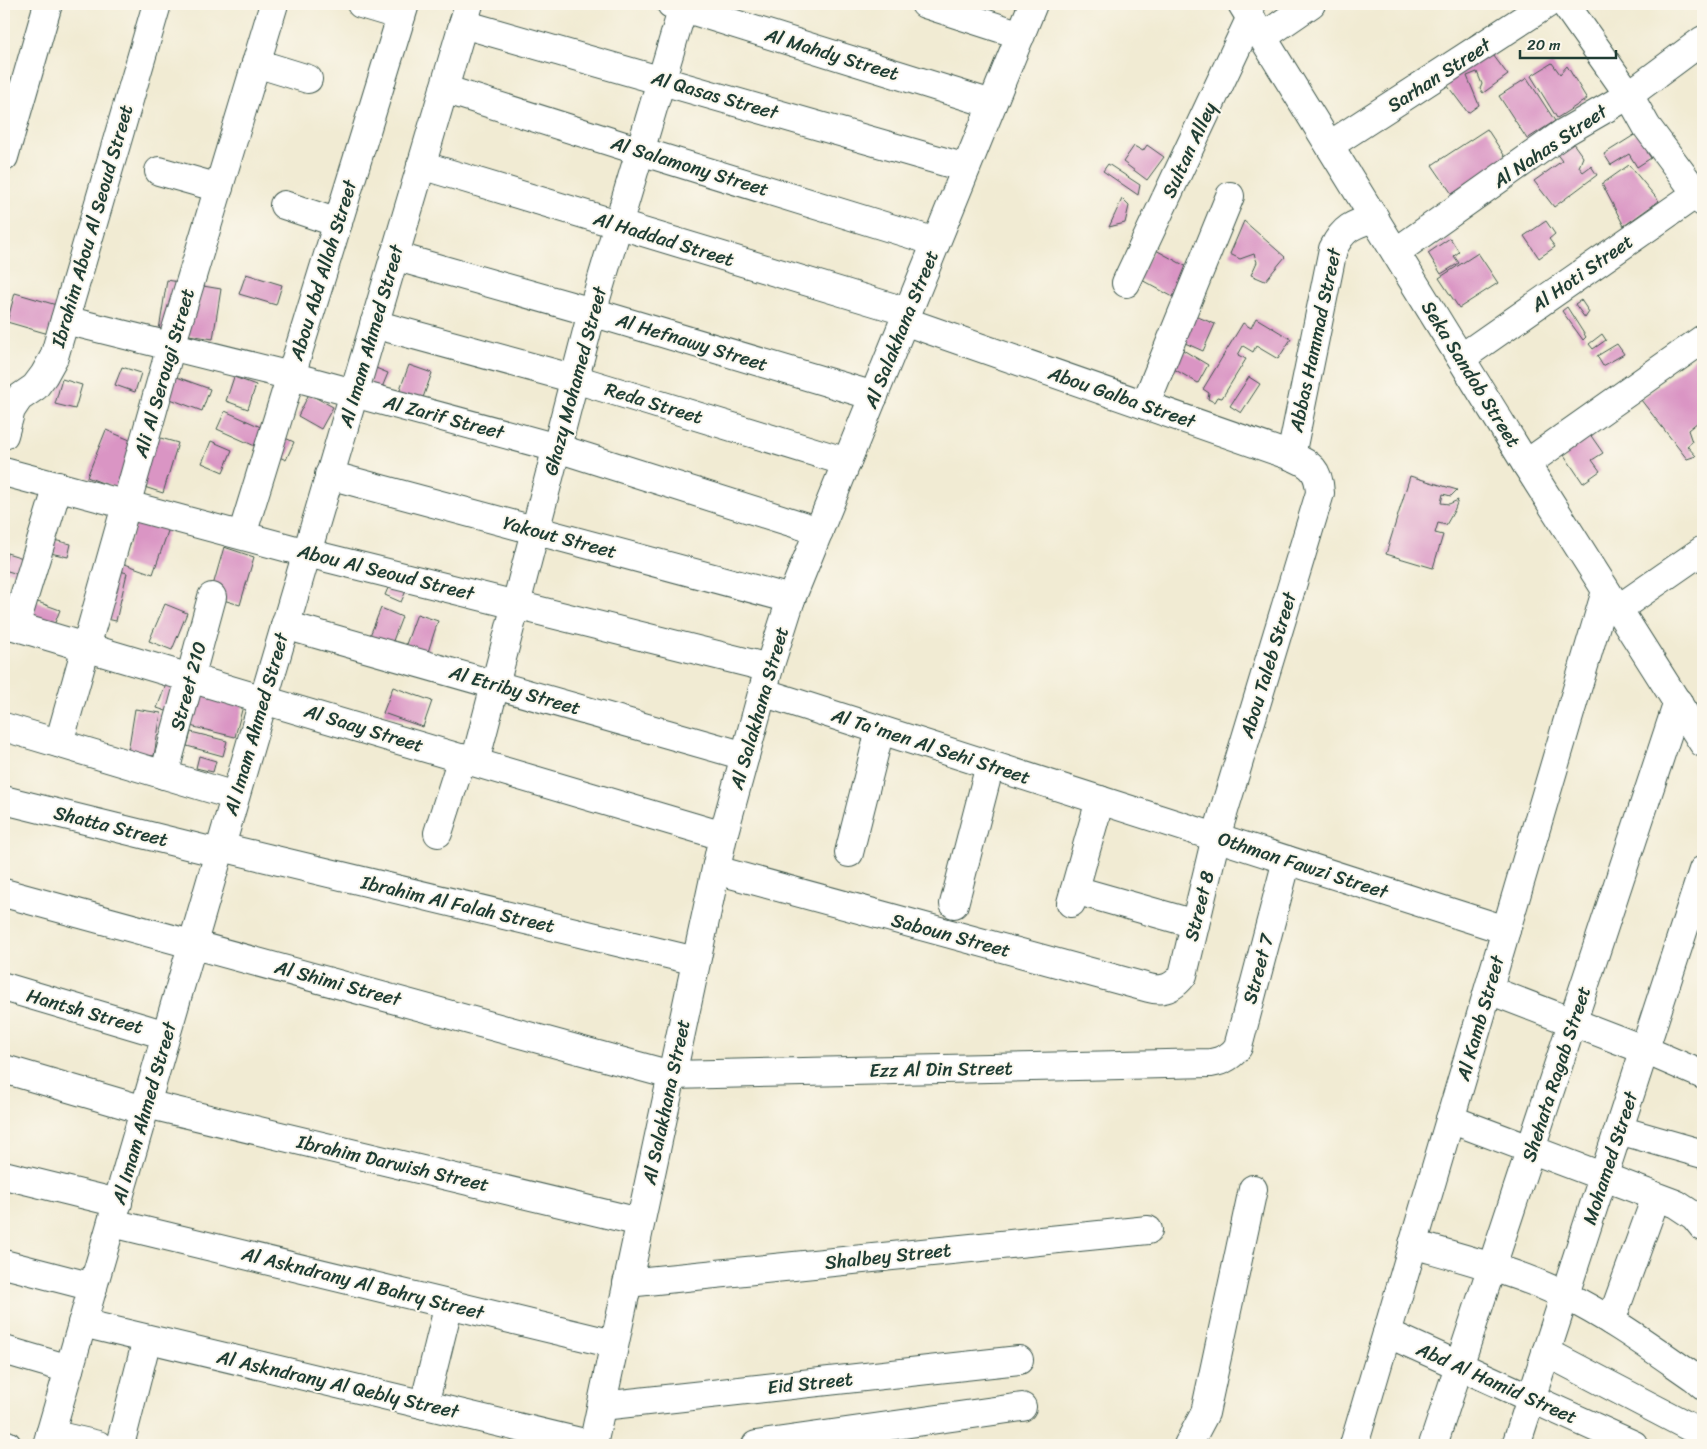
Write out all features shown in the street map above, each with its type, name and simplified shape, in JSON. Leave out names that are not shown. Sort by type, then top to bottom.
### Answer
[{"type":"street","points":[[4,158],[48,4]]},
{"type":"street","name":"Ibrahim Abou Al Seoud Street","points":[[4,435],[11,410],[19,398],[35,387],[54,357],[158,4]]},
{"type":"street","name":"Ali Al Serougi Street","points":[[59,743],[171,346],[274,4]]},
{"type":"street","points":[[361,4],[403,10]]},
{"type":"street","points":[[925,4],[1021,35]]},
{"type":"street","name":"Al Salakhana Street","points":[[593,1445],[723,836],[766,680],[791,599],[1033,4]]},
{"type":"street","points":[[1252,19],[1311,4]]},
{"type":"street","name":"Sarhan Street","points":[[1330,145],[1547,4]]},
{"type":"street","points":[[1565,4],[1628,95],[1647,127],[1701,195]]},
{"type":"street","name":"Ghazy Mohamed Street","points":[[438,833],[469,760],[495,684],[592,312],[661,80],[679,5]]},
{"type":"street","name":"Al Mahdy Street","points":[[679,5],[992,104]]},
{"type":"street","name":"Abou Abd Allah Street","points":[[242,535],[403,10]]},
{"type":"street","name":"Al Qasas Street","points":[[466,14],[661,80],[966,168]]},
{"type":"street","name":"Al Imam Ahmed Street","points":[[49,1440],[235,796],[466,14]]},
{"type":"street","name":"Seka Sandob Street","points":[[1252,19],[1526,464],[1703,742]]},
{"type":"street","name":"Sultan Alley","points":[[1126,283],[1252,19]]},
{"type":"street","name":"Al Nahas Street","points":[[1396,252],[1565,132],[1628,95],[1703,40]]},
{"type":"street","points":[[256,63],[308,79]]},
{"type":"street","name":"Al Salamony Street","points":[[444,89],[936,242]]},
{"type":"street","name":"Al Haddad Street","points":[[421,165],[906,316]]},
{"type":"street","points":[[159,172],[219,188]]},
{"type":"street","name":"Al Hoti Street","points":[[1460,358],[1701,195]]},
{"type":"street","points":[[1144,405],[1230,196]]},
{"type":"street","points":[[284,205],[338,222]]},
{"type":"street","name":"Abbas Hammad Street","points":[[1291,456],[1333,249],[1338,238],[1347,228],[1358,222],[1375,218]]},
{"type":"street","name":"Al Hefnawy Street","points":[[394,256],[592,312],[874,396]]},
{"type":"street","name":"Abou Galba Street","points":[[906,316],[1144,405],[1291,456],[1310,466],[1320,483],[1320,493]]},
{"type":"street","name":"Al Zarif Street","points":[[65,320],[354,392],[557,448],[819,531]]},
{"type":"street","name":"Reda Street","points":[[374,324],[575,379],[847,462]]},
{"type":"street","points":[[1526,464],[1703,339]]},
{"type":"street","name":"Abou Al Seoud Street","points":[[4,472],[307,553],[516,604],[766,680]]},
{"type":"street","name":"Yakout Street","points":[[329,475],[791,599]]},
{"type":"street","points":[[10,624],[58,486]]},
{"type":"street","name":"Abou Taleb Street","points":[[1216,837],[1320,493]]},
{"type":"street","points":[[1612,600],[1703,550]]},
{"type":"street","name":"Street 210","points":[[164,775],[212,597]]},
{"type":"street","name":"Al Kamb Street","points":[[1354,1445],[1506,930],[1612,600]]},
{"type":"street","name":"Al Saay Street","points":[[10,624],[723,836]]},
{"type":"street","name":"Al Etriby Street","points":[[286,625],[745,756]]},
{"type":"street","name":"Al Ta'men Al Sehi Street","points":[[766,680],[880,730],[1100,800]]},
{"type":"street","name":"Shehata Ragab Street","points":[[1433,1445],[1678,702]]},
{"type":"street","points":[[4,727],[235,796]]},
{"type":"street","points":[[849,853],[880,730]]},
{"type":"street","points":[[954,904],[990,765]]},
{"type":"street","name":"Shatta Street","points":[[4,800],[220,850]]},
{"type":"street","points":[[1100,800],[1073,896],[1195,924]]},
{"type":"street","name":"Othman Fawzi Street","points":[[1100,800],[1506,930]]},
{"type":"street","name":"Street 8","points":[[1183,975],[1216,837]]},
{"type":"street","name":"Ibrahim Al Falah Street","points":[[220,850],[696,961]]},
{"type":"street","name":"Street 7","points":[[1211,1063],[1227,1058],[1234,1053],[1238,1046],[1287,860]]},
{"type":"street","name":"Saboun Street","points":[[716,870],[1157,990],[1164,989],[1178,982],[1183,975]]},
{"type":"street","name":"Mohamed Street","points":[[1516,1445],[1703,870]]},
{"type":"street","name":"Al Shimi Street","points":[[4,893],[672,1074]]},
{"type":"street","name":"Hantsh Street","points":[[4,987],[166,1035]]},
{"type":"street","points":[[1488,990],[1645,1050],[1703,1075]]},
{"type":"street","name":"Ezz Al Din Street","points":[[672,1074],[1211,1063]]},
{"type":"street","name":"Ibrahim Darwish Street","points":[[4,1069],[145,1107],[640,1222]]},
{"type":"street","points":[[1450,1119],[1676,1204],[1694,1216],[1703,1227]]},
{"type":"street","points":[[1619,1130],[1703,1154]]},
{"type":"street","name":"Al Askndrany Al Bahry Street","points":[[4,1175],[115,1213],[449,1304],[614,1344]]},
{"type":"street","points":[[1188,1445],[1205,1413],[1253,1189]]},
{"type":"street","points":[[1611,1321],[1656,1197]]},
{"type":"street","name":"Shalbey Street","points":[[627,1283],[1148,1230]]},
{"type":"street","points":[[1414,1244],[1492,1267],[1565,1296],[1611,1321],[1700,1378]]},
{"type":"street","points":[[4,1264],[93,1287]]},
{"type":"street","points":[[424,1405],[449,1304]]},
{"type":"street","name":"Al Askndrany Al Qebly Street","points":[[82,1323],[593,1445]]},
{"type":"street","name":"Abd Al Hamid Street","points":[[1387,1333],[1634,1445]]},
{"type":"street","points":[[120,1445],[147,1339]]},
{"type":"street","points":[[4,1350],[69,1369]]},
{"type":"street","points":[[1546,1352],[1703,1434]]},
{"type":"street","name":"Eid Street","points":[[602,1406],[1018,1360]]},
{"type":"street","points":[[756,1445],[1022,1408]]},
{"type":"street","points":[[49,1440],[98,1445]]},
{"type":"building","points":[[1476,32],[1508,75],[1483,93],[1480,89],[1482,84],[1477,72],[1467,76],[1479,105],[1468,113],[1432,65]]},
{"type":"building","points":[[1552,63],[1560,74],[1567,66],[1587,99],[1557,118],[1531,76]]},
{"type":"building","points":[[1527,78],[1555,121],[1527,139],[1499,96]]},
{"type":"building","points":[[1647,127],[1659,145],[1647,152],[1651,158],[1637,167],[1629,154],[1611,165],[1604,154]]},
{"type":"building","points":[[1487,129],[1506,158],[1452,194],[1432,165]]},
{"type":"building","points":[[1565,132],[1583,157],[1579,167],[1583,172],[1591,166],[1597,175],[1554,207],[1534,181],[1562,161],[1549,144]]},
{"type":"building","points":[[1147,145],[1164,157],[1147,180],[1123,162],[1134,146],[1143,151]]},
{"type":"building","points":[[1108,164],[1140,185],[1138,195],[1103,171]]},
{"type":"building","points":[[1629,165],[1659,201],[1624,226],[1602,184]]},
{"type":"building","points":[[1122,199],[1129,206],[1125,223],[1109,227]]},
{"type":"building","points":[[1244,221],[1285,257],[1265,281],[1251,275],[1257,262],[1254,254],[1240,259],[1230,254]]},
{"type":"building","points":[[1546,221],[1555,234],[1549,239],[1555,247],[1539,258],[1524,236]]},
{"type":"building","points":[[1450,238],[1459,252],[1454,256],[1459,263],[1441,274],[1428,253]]},
{"type":"building","points":[[1154,249],[1189,268],[1173,297],[1138,278]]},
{"type":"building","points":[[1478,253],[1498,283],[1459,308],[1439,278]]},
{"type":"building","points":[[246,274],[282,285],[276,305],[239,294]]},
{"type":"building","points":[[167,280],[221,289],[213,339],[159,330]]},
{"type":"building","points":[[15,293],[60,306],[52,335],[7,322]]},
{"type":"building","points":[[1581,300],[1589,312],[1585,318],[1575,304]]},
{"type":"building","points":[[1567,307],[1586,337],[1583,340],[1562,311]]},
{"type":"building","points":[[1188,313],[1215,324],[1203,351],[1176,339]]},
{"type":"building","points":[[1256,318],[1291,339],[1278,359],[1256,346],[1253,352],[1243,346],[1238,355],[1246,359],[1222,398],[1217,397],[1214,402],[1208,399],[1209,393],[1203,389],[1243,323],[1251,328]]},
{"type":"building","points":[[1602,334],[1606,340],[1593,349],[1589,344]]},
{"type":"building","points":[[1617,344],[1624,354],[1603,366],[1597,356]]},
{"type":"building","points":[[1178,347],[1208,365],[1198,383],[1167,365]]},
{"type":"building","points":[[1703,352],[1703,418],[1688,430],[1692,442],[1687,446],[1696,456],[1687,459],[1641,400]]},
{"type":"building","points":[[366,364],[388,373],[376,402]]},
{"type":"building","points":[[409,365],[432,373],[417,414],[394,405]]},
{"type":"building","points":[[122,367],[141,373],[135,392],[115,385]]},
{"type":"building","points":[[174,376],[210,389],[202,411],[165,397]]},
{"type":"building","points":[[234,377],[256,385],[248,409],[226,401]]},
{"type":"building","points":[[1249,377],[1260,384],[1241,413],[1230,406]]},
{"type":"building","points":[[62,379],[82,385],[75,409],[55,404]]},
{"type":"building","points":[[309,394],[333,407],[321,429],[298,416]]},
{"type":"building","points":[[225,411],[294,442],[286,460],[217,429]]},
{"type":"building","points":[[106,430],[142,445],[123,491],[87,477]]},
{"type":"building","points":[[1587,430],[1603,453],[1592,460],[1600,471],[1583,483],[1560,449]]},
{"type":"building","points":[[150,435],[178,443],[163,493],[135,484]]},
{"type":"building","points":[[211,441],[232,450],[223,472],[202,463]]},
{"type":"building","points":[[1410,476],[1457,490],[1451,496],[1443,494],[1441,503],[1449,504],[1458,500],[1446,525],[1438,523],[1435,533],[1443,535],[1433,568],[1386,554]]},
{"type":"building","points":[[143,503],[174,514],[153,574],[122,563]]},
{"type":"building","points":[[49,539],[71,544],[68,557],[46,552]]},
{"type":"building","points":[[224,547],[254,557],[240,605],[210,596]]},
{"type":"building","points":[[7,553],[23,558],[18,574],[4,570]]},
{"type":"building","points":[[110,568],[127,573],[116,621],[98,617]]},
{"type":"building","points":[[395,572],[411,580],[401,602],[385,595]]},
{"type":"building","points":[[21,596],[60,610],[54,625],[16,612]]},
{"type":"building","points":[[165,604],[187,613],[172,650],[149,641]]},
{"type":"building","points":[[381,608],[402,617],[391,646],[369,638]]},
{"type":"building","points":[[417,614],[438,621],[427,655],[405,647]]},
{"type":"building","points":[[168,679],[180,684],[169,712],[157,708]]},
{"type":"building","points":[[393,687],[432,701],[423,727],[383,713]]},
{"type":"building","points":[[199,691],[244,702],[235,737],[190,726]]},
{"type":"building","points":[[135,709],[161,713],[154,756],[128,752]]},
{"type":"building","points":[[191,732],[227,741],[223,756],[187,746]]},
{"type":"building","points":[[199,756],[216,761],[213,772],[196,768]]}]
